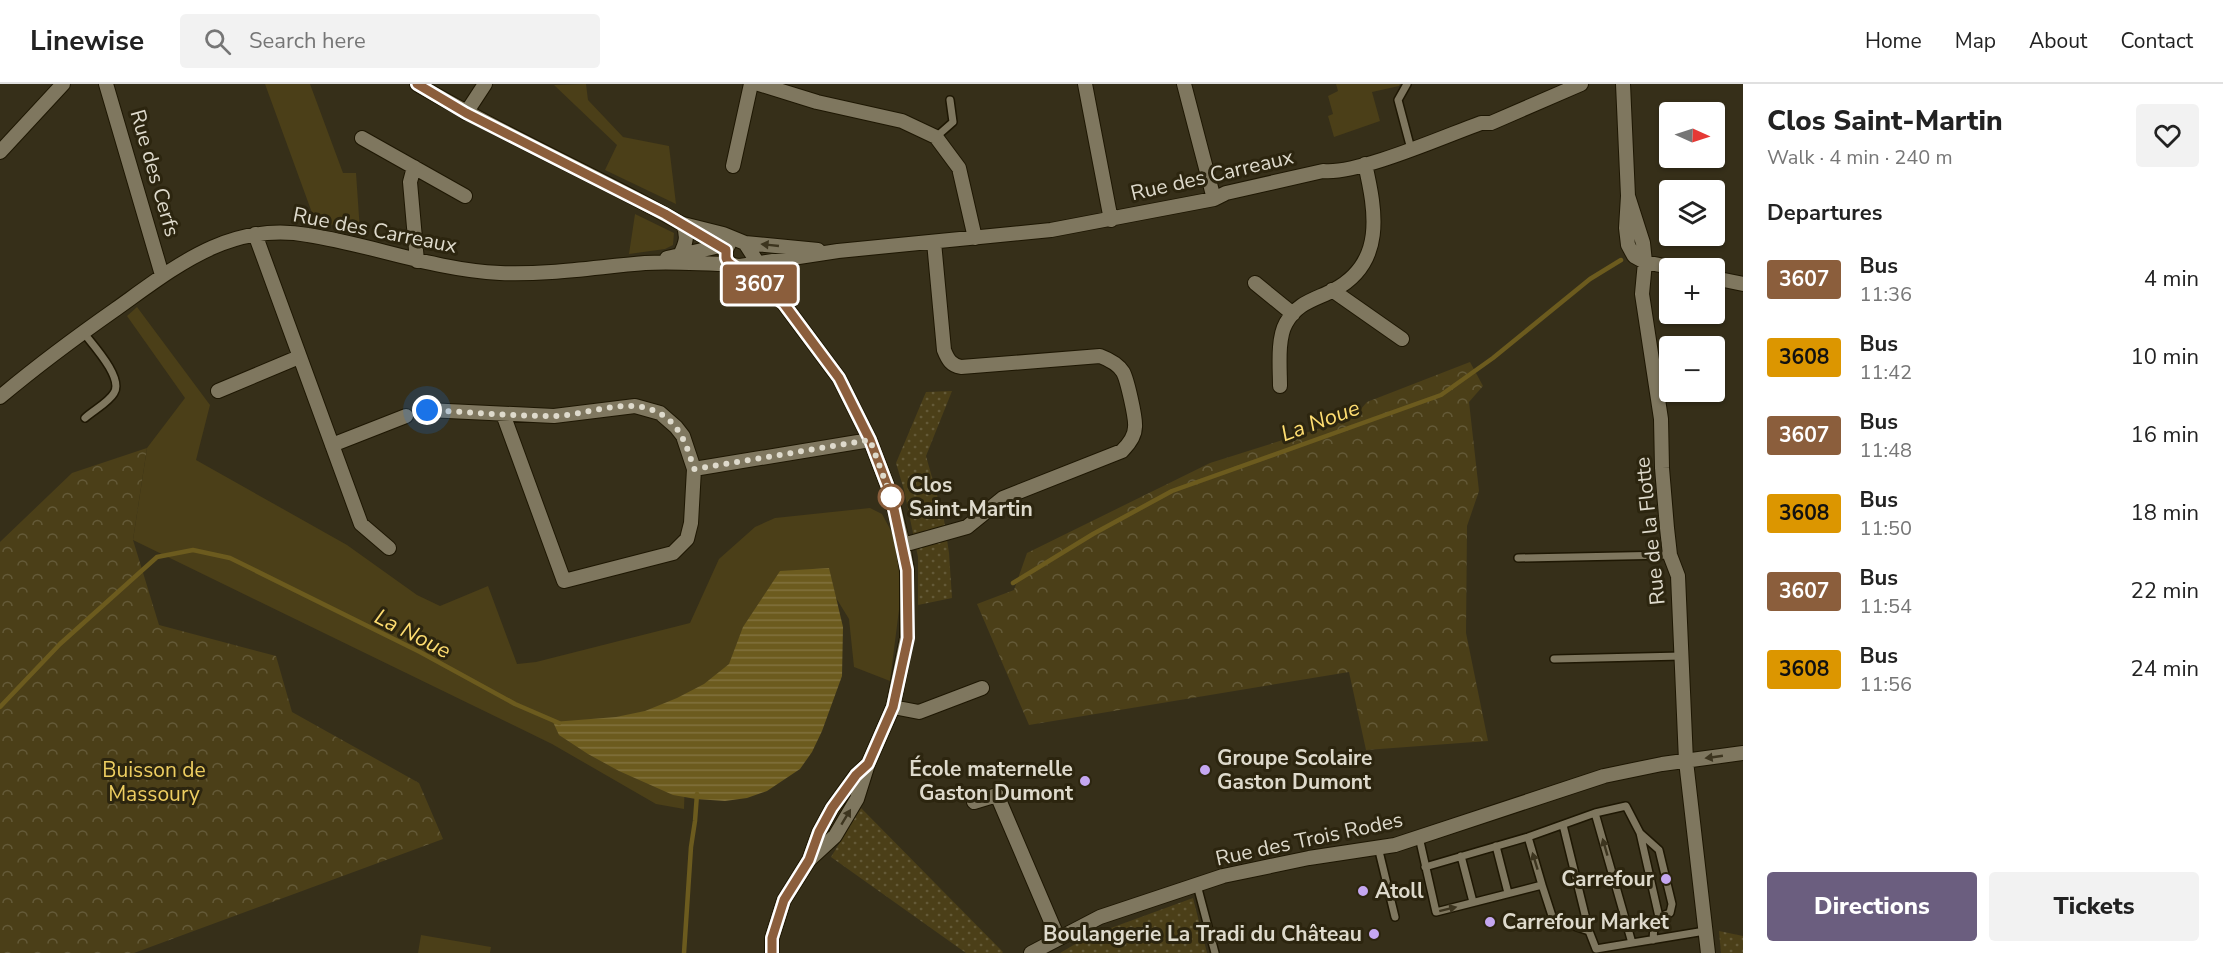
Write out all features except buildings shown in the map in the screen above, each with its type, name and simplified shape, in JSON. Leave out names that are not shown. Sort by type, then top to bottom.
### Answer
[{"type":"street","points":[[0,152],[63,84]]},
{"type":"street","name":"Rue des Cerfs","points":[[106,84],[162,275]]},
{"type":"street","points":[[417,84],[466,113],[683,224],[735,246],[758,263],[784,304],[839,378],[870,440],[891,495],[903,545],[907,570],[908,638],[893,707],[868,764],[857,799],[835,836],[809,860],[784,900],[772,938],[772,953]]},
{"type":"street","points":[[466,113],[485,84]]},
{"type":"street","points":[[733,166],[751,84]]},
{"type":"street","points":[[759,84],[817,102],[902,121],[936,137],[959,168],[975,238]]},
{"type":"street","points":[[1085,84],[1111,220]]},
{"type":"street","points":[[1184,84],[1214,199]]},
{"type":"street","name":"Rue de la Flotte","points":[[1623,84],[1628,196],[1643,243],[1645,262],[1642,294],[1661,419],[1662,468],[1670,555],[1678,576],[1686,761],[1708,953]]},
{"type":"street","name":"Rue des Carreaux","points":[[0,397],[83,332],[162,275],[209,248],[255,234],[284,232],[307,234],[417,261],[499,273],[547,273],[647,263],[737,265],[781,261],[838,251],[1051,230],[1214,199],[1226,193],[1312,173],[1332,172],[1365,164],[1480,123],[1491,123],[1574,86]]},
{"type":"street","points":[[362,138],[465,196]]},
{"type":"street","points":[[1280,386],[1279,352],[1285,324],[1308,300],[1332,290],[1358,270],[1368,255],[1371,246],[1374,207],[1365,164]]},
{"type":"street","points":[[414,167],[410,182],[417,261]]},
{"type":"street","points":[[680,255],[687,234],[683,224]]},
{"type":"street","points":[[255,234],[361,524],[389,548]]},
{"type":"street","points":[[903,545],[967,527],[1003,498],[1122,451],[1131,442],[1135,427],[1122,370],[1100,356],[961,367],[954,366],[948,361],[944,350],[934,242]]},
{"type":"street","points":[[735,246],[726,258],[784,304]]},
{"type":"street","points":[[735,246],[749,258],[737,265]]},
{"type":"street","name":"Rue des Carreaux","points":[[647,263],[735,246],[838,251]]},
{"type":"street","points":[[773,285],[773,274],[781,261]]},
{"type":"street","points":[[1645,262],[1659,265]]},
{"type":"street","points":[[1725,280],[1743,284]]},
{"type":"street","points":[[1255,283],[1293,314]]},
{"type":"street","points":[[1332,290],[1402,339]]},
{"type":"street","points":[[218,391],[299,357]]},
{"type":"street","points":[[427,410],[503,414],[554,417],[616,408],[644,407],[660,413],[683,436],[694,469],[691,523],[687,539],[673,553],[564,581],[503,414]]},
{"type":"street","points":[[332,445],[406,416]]},
{"type":"street","points":[[694,469],[870,440]]},
{"type":"street","points":[[893,707],[919,712],[982,688]]},
{"type":"street","name":"Rue des Trois Rodes","points":[[1031,953],[1100,917],[1223,876],[1287,862],[1395,845],[1604,776],[1743,753]]},
{"type":"street","points":[[974,802],[997,795],[1058,938]]},
{"type":"lane","points":[[1407,84],[1398,100],[1412,149]]},
{"type":"lane","points":[[936,137],[953,122],[950,100]]},
{"type":"lane","points":[[83,332],[114,375],[117,385],[114,393],[86,418]]},
{"type":"lane","points":[[1518,558],[1670,555]]},
{"type":"lane","points":[[1554,659],[1682,656]]},
{"type":"lane","points":[[1425,867],[1528,837],[1595,813],[1626,806],[1640,832],[1659,917]]},
{"type":"lane","points":[[1595,813],[1632,943]]},
{"type":"lane","points":[[1563,825],[1589,930],[1596,949],[1705,931]]},
{"type":"lane","points":[[1640,832],[1659,850],[1672,904],[1670,913],[1659,917],[1654,925],[1653,940]]},
{"type":"lane","points":[[1419,837],[1436,912],[1542,885]]},
{"type":"lane","points":[[1528,837],[1553,919],[1589,930]]},
{"type":"lane","points":[[1496,846],[1508,894]]},
{"type":"lane","points":[[1378,848],[1395,917]]},
{"type":"lane","points":[[1461,856],[1473,902]]},
{"type":"lane","points":[[1197,885],[1215,953]]},
{"type":"green space","points":[[265,84],[310,84],[343,173],[356,173],[360,231],[315,221]]},
{"type":"green space","points":[[586,84],[588,100],[623,137],[669,146],[676,204],[605,170],[617,145],[554,85]]},
{"type":"green space","points":[[1336,84],[1400,84],[1372,92],[1380,121],[1334,137],[1328,116],[1333,114],[1328,96],[1338,91]]},
{"type":"green space","points":[[635,214],[674,233],[673,245],[665,249],[629,254]]},
{"type":"green space","points":[[137,307],[210,405],[196,460],[347,545],[417,595],[440,606],[488,586],[517,664],[536,662],[690,623],[719,559],[755,527],[775,518],[870,508],[882,514],[896,540],[901,594],[890,681],[854,667],[849,619],[825,580],[685,780],[684,809],[656,804],[552,744],[133,540],[147,448],[185,398],[127,316]]},
{"type":"green space","points":[[1470,362],[1483,386],[1469,402],[1479,491],[1467,526],[1466,633],[1488,741],[1366,750],[1349,672],[1029,725],[977,604],[1014,590],[1027,553],[1210,463],[1353,418],[1367,402]]},
{"type":"green space","points":[[952,391],[926,456],[944,520],[952,598],[918,605],[918,557],[896,463],[926,392]]},
{"type":"green space","name":"Buisson de Massoury","points":[[147,448],[133,540],[159,625],[276,656],[292,712],[419,783],[443,839],[134,953],[0,953],[0,542],[72,473]]},
{"type":"green space","points":[[861,808],[1002,953],[966,953],[831,857]]},
{"type":"green space","points":[[1193,898],[1207,953],[1060,953],[1089,936]]},
{"type":"green space","points":[[1719,931],[1743,936],[1743,953],[1721,953]]},
{"type":"green space","points":[[421,935],[491,947],[490,953],[418,953]]},
{"type":"shaded area","points":[[829,568],[843,627],[842,676],[812,752],[800,769],[767,791],[747,798],[725,801],[673,795],[619,771],[559,735],[553,722],[616,717],[645,711],[704,684],[729,664],[743,627],[780,571]]},
{"type":"waterway","name":"La Noue","points":[[1013,583],[1093,534],[1172,491],[1441,395],[1493,358],[1590,279],[1621,260]]},
{"type":"waterway","name":"La Noue","points":[[0,707],[60,644],[157,557],[193,550],[230,558],[420,652],[515,704],[559,723]]},
{"type":"waterway","points":[[684,953],[697,794]]},
{"type":"bus line","name":"3607","points":[[417,84],[546,155],[665,214],[726,250],[728,262],[784,304],[807,332],[839,378],[870,440],[891,495],[903,545],[907,570],[908,638],[893,707],[868,764],[843,790],[819,832],[809,860],[784,900],[772,938],[772,953]]},
{"type":"place","name":"Clos Saint-Martin","points":[[891,497]]},
{"type":"place","name":"Groupe Scolaire Gaston Dumont","points":[[1205,770]]},
{"type":"place","name":"École maternelle Gaston Dumont","points":[[1085,781]]},
{"type":"place","name":"Carrefour","points":[[1666,879]]},
{"type":"place","name":"Atoll","points":[[1363,891]]},
{"type":"place","name":"Carrefour Market","points":[[1490,922]]},
{"type":"place","name":"Boulangerie La Tradi du Château","points":[[1374,934]]},
{"type":"route","points":[[427,410],[554,417],[616,408],[644,407],[660,413],[676,427],[683,436],[694,469],[870,440],[891,497]]}]
